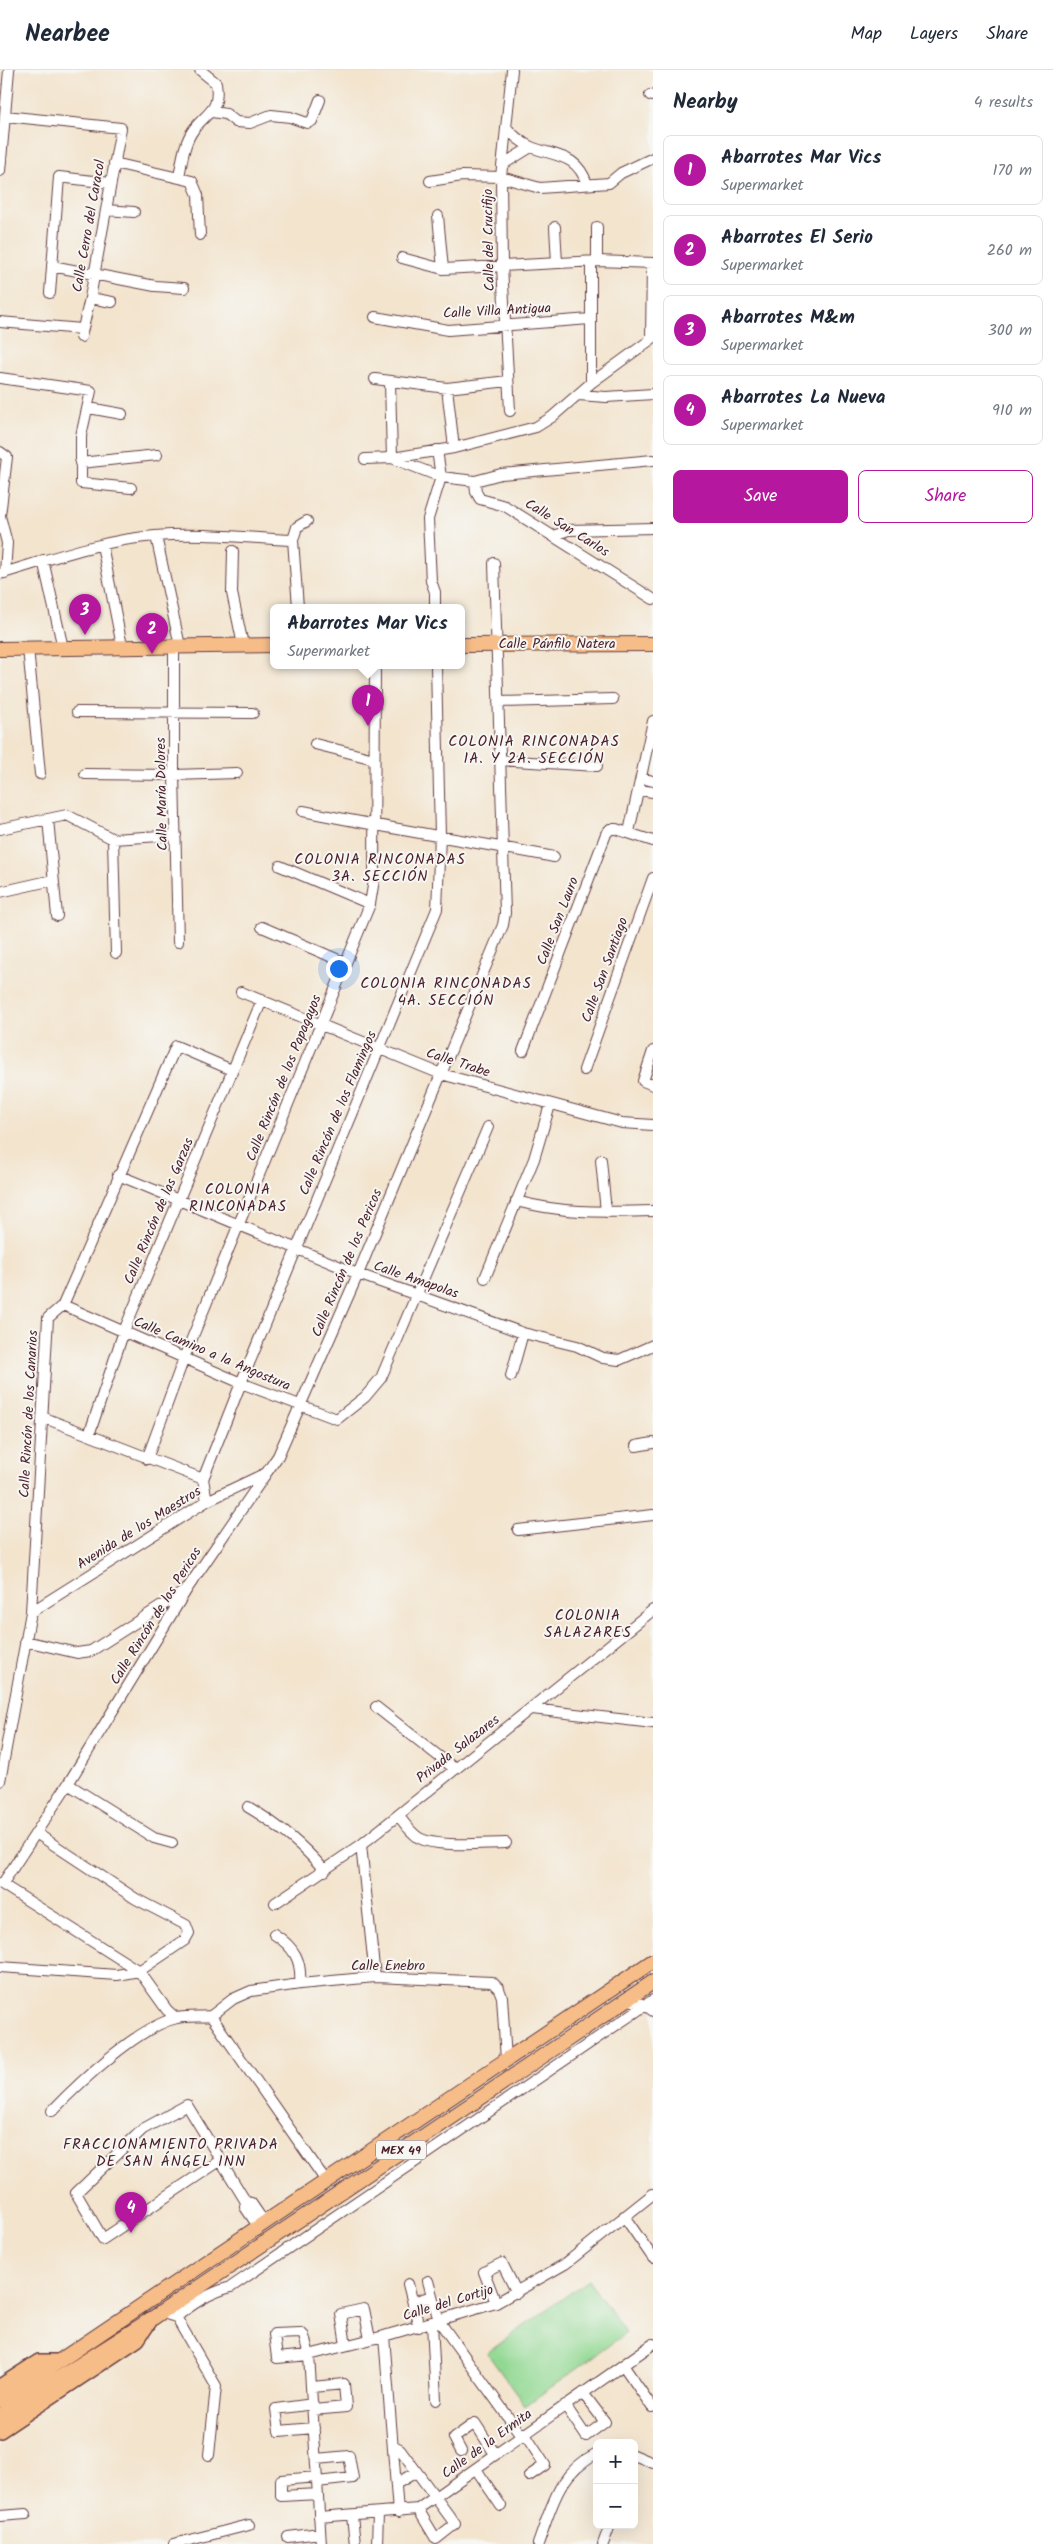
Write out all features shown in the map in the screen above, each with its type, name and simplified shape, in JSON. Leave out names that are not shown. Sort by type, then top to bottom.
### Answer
[{"type":"highway","points":[[0,2430],[137,2339],[155,2316]]},
{"type":"highway","points":[[0,2387],[39,2362],[56,2362]]},
{"type":"main road","points":[[0,648],[270,644]]},
{"type":"main road","name":"Calle Pánfilo Natera","points":[[465,645],[653,644]]},
{"type":"main road","name":"MEX 49","points":[[0,2416],[56,2362],[653,1961]]},
{"type":"main road","name":"MEX 49","points":[[0,2401],[22,2394],[155,2316],[653,1982]]},
{"type":"street","points":[[0,171],[9,70]]},
{"type":"street","points":[[179,177],[185,148],[194,129],[212,112],[218,97],[216,83],[200,70]]},
{"type":"street","name":"Calle del Crucifijo","points":[[510,411],[502,266],[501,178],[512,70]]},
{"type":"street","points":[[212,112],[226,114],[236,122],[250,123],[271,115],[290,117],[307,123],[312,121],[320,100]]},
{"type":"street","name":"Calle Cerro del Caracol","points":[[0,322],[81,333],[90,298],[120,128],[5,116]]},
{"type":"street","points":[[506,128],[515,138],[531,147],[564,156],[583,171],[587,184]]},
{"type":"street","points":[[502,165],[531,147]]},
{"type":"street","points":[[430,181],[462,176],[501,178],[540,188],[609,183],[621,173],[652,158]]},
{"type":"street","points":[[114,163],[192,181],[196,187],[200,235]]},
{"type":"street","points":[[50,293],[59,177],[110,183]]},
{"type":"street","points":[[106,210],[134,212]]},
{"type":"street","points":[[438,216],[443,269]]},
{"type":"street","points":[[555,227],[557,263]]},
{"type":"street","points":[[590,383],[590,319],[597,227]]},
{"type":"street","points":[[365,459],[392,458],[454,448],[536,428],[579,395],[590,383],[652,339],[652,263],[557,263],[443,269],[402,258]]},
{"type":"street","points":[[52,266],[155,286],[184,288]]},
{"type":"street","points":[[90,298],[112,302]]},
{"type":"street","name":"Calle Villa Antigua","points":[[375,317],[448,330],[590,319]]},
{"type":"street","points":[[0,378],[91,391],[89,408],[81,436],[81,483],[130,488]]},
{"type":"street","points":[[374,380],[446,388],[508,381]]},
{"type":"street","points":[[390,382],[392,458]]},
{"type":"street","points":[[446,388],[454,448]]},
{"type":"street","points":[[579,395],[606,397],[653,394]]},
{"type":"street","points":[[89,408],[122,414]]},
{"type":"street","points":[[435,604],[435,592],[431,581],[428,519],[441,477],[437,450]]},
{"type":"street","points":[[0,452],[6,457],[0,516],[7,543],[2,574],[43,560],[102,545],[156,536],[293,540]]},
{"type":"street","points":[[80,463],[157,455]]},
{"type":"street","points":[[392,458],[441,477],[475,481],[500,474],[653,460]]},
{"type":"street","name":"Calle San Carlos","points":[[475,481],[476,492],[480,499],[505,506],[653,599]]},
{"type":"street","points":[[298,604],[293,540],[298,527],[307,521]]},
{"type":"street","points":[[554,536],[568,530],[653,528]]},
{"type":"street","name":"Calle María Dolores","points":[[156,536],[177,646],[174,775],[178,942]]},
{"type":"street","points":[[102,545],[122,646]]},
{"type":"street","points":[[233,551],[232,593],[243,645]]},
{"type":"street","points":[[43,560],[64,648]]},
{"type":"street","name":"Calle Rincón de los Pericos","points":[[1,1883],[68,1784],[187,1589],[278,1456],[358,1274],[503,925],[506,913],[502,847],[494,563]]},
{"type":"street","points":[[28,648],[40,774]]},
{"type":"street","name":"Calle Rincón de los Papagayos","points":[[147,1459],[184,1358],[370,904],[374,880],[375,669]]},
{"type":"street","name":"Calle Rincón de los Flamingos","points":[[203,1479],[437,909],[440,834],[436,669]]},
{"type":"street","points":[[498,702],[613,699]]},
{"type":"street","points":[[77,712],[253,713]]},
{"type":"street","points":[[653,721],[629,832],[653,841]]},
{"type":"street","points":[[315,744],[374,759]]},
{"type":"street","points":[[500,760],[597,766]]},
{"type":"street","points":[[85,774],[174,775],[237,773]]},
{"type":"street","points":[[641,778],[653,781]]},
{"type":"street","points":[[638,790],[653,792]]},
{"type":"street","points":[[303,812],[375,826],[440,834],[554,857]]},
{"type":"street","points":[[0,829],[67,815],[113,839],[176,835]]},
{"type":"street","points":[[48,819],[57,916]]},
{"type":"street","name":"Calle San Lauro","points":[[523,1051],[606,834],[610,829],[629,832]]},
{"type":"street","points":[[113,839],[116,953]]},
{"type":"street","points":[[280,866],[370,904]]},
{"type":"street","name":"Calle San Santiago","points":[[584,1070],[653,878]]},
{"type":"street","points":[[0,892],[53,880]]},
{"type":"street","points":[[262,927],[346,963]]},
{"type":"street","name":"Calle Trabe","points":[[241,992],[441,1074],[622,1123],[653,1125]]},
{"type":"street","name":"Calle Rincón de las Garzas","points":[[89,1435],[124,1331],[262,1000]]},
{"type":"street","name":"Calle Rincón de los Canarios","points":[[0,1781],[31,1612],[48,1318],[63,1305],[118,1175],[176,1046],[232,1070]]},
{"type":"street","points":[[653,1051],[643,1081],[653,1085]]},
{"type":"street","points":[[485,1278],[534,1159],[550,1105]]},
{"type":"street","points":[[416,1295],[488,1127]]},
{"type":"street","points":[[601,1160],[606,1212]]},
{"type":"street","name":"Calle Amapolas","points":[[118,1175],[358,1274],[523,1333],[577,1346],[603,1358],[619,1360],[653,1344]]},
{"type":"street","points":[[516,1201],[541,1207],[590,1213],[653,1211]]},
{"type":"street","name":"Calle Camino a la Angostura","points":[[63,1305],[241,1383],[337,1419],[365,1397],[381,1378],[416,1295]]},
{"type":"street","points":[[510,1376],[523,1333]]},
{"type":"street","points":[[42,1417],[203,1479],[207,1501]]},
{"type":"street","points":[[636,1446],[653,1443]]},
{"type":"street","name":"Avenida de los Maestros","points":[[31,1612],[207,1501],[265,1474]]},
{"type":"street","points":[[518,1530],[653,1515]]},
{"type":"street","points":[[25,1641],[78,1653],[91,1651],[187,1589]]},
{"type":"street","name":"Privada Salazares","points":[[275,1903],[361,1845],[653,1610]]},
{"type":"street","points":[[376,1707],[454,1769]]},
{"type":"street","points":[[532,1709],[653,1723]]},
{"type":"street","points":[[68,1784],[154,1838],[172,1843]]},
{"type":"street","points":[[248,1807],[268,1818],[305,1847],[325,1871]]},
{"type":"street","points":[[398,1815],[410,1830],[420,1838],[434,1842],[506,1843]]},
{"type":"street","points":[[0,1967],[117,1975],[139,1971],[185,1940],[189,1933],[186,1925],[136,1899],[36,1833]]},
{"type":"street","points":[[361,1845],[375,1977]]},
{"type":"street","points":[[1,1883],[139,1971],[167,2010],[176,2018]]},
{"type":"street","points":[[274,1934],[297,1954],[301,1970],[300,1984]]},
{"type":"street","name":"Calle Enebro","points":[[211,2016],[233,1999],[251,1992],[300,1984],[375,1977],[492,1982],[500,1989],[502,1997],[506,2060]]},
{"type":"street","points":[[627,1999],[650,2005]]},
{"type":"street","points":[[155,2316],[176,2317],[199,2299],[231,2287],[528,2084],[650,2005]]},
{"type":"street","points":[[52,2111],[73,2089],[139,2036],[176,2018],[211,2016],[326,2181]]},
{"type":"street","points":[[520,2070],[528,2084]]},
{"type":"street","points":[[484,2094],[493,2108]]},
{"type":"street","points":[[221,2160],[104,2238],[76,2193],[143,2129],[187,2105],[261,2224]]},
{"type":"street","name":"Calle del Cortijo","points":[[309,2354],[304,2336],[301,2333],[274,2334],[277,2358],[309,2354],[419,2327],[496,2303],[566,2264],[653,2194]]},
{"type":"street","points":[[624,2216],[653,2258]]},
{"type":"street","points":[[496,2303],[484,2272],[502,2263],[517,2293]]},
{"type":"street","points":[[428,2281],[435,2322],[436,2400]]},
{"type":"street","points":[[408,2284],[419,2327]]},
{"type":"street","points":[[201,2285],[215,2292]]},
{"type":"street","points":[[413,2302],[432,2296]]},
{"type":"street","points":[[346,2345],[341,2314],[364,2309],[370,2340]]},
{"type":"street","points":[[176,2317],[216,2386],[209,2455]]},
{"type":"street","points":[[435,2322],[545,2465],[530,2476]]},
{"type":"street","points":[[384,2336],[398,2512]]},
{"type":"street","name":"Calle de la Ermita","points":[[319,2517],[352,2516],[418,2509],[523,2434],[652,2346]]},
{"type":"street","points":[[309,2354],[321,2544]]},
{"type":"street","points":[[623,2365],[652,2407]]},
{"type":"street","points":[[312,2387],[344,2384],[346,2407],[276,2409],[279,2431],[314,2428]]},
{"type":"street","points":[[565,2405],[586,2436],[605,2422],[583,2393]]},
{"type":"street","points":[[461,2451],[454,2438],[475,2423],[496,2454]]},
{"type":"street","points":[[394,2446],[400,2449],[455,2524],[436,2538],[418,2509]]},
{"type":"street","points":[[538,2544],[556,2493],[563,2480],[576,2466],[593,2455]]},
{"type":"street","points":[[316,2459],[350,2456],[353,2478],[281,2480],[282,2496],[318,2494]]},
{"type":"street","points":[[638,2457],[653,2463]]},
{"type":"street","points":[[476,2469],[501,2506]]},
{"type":"street","points":[[396,2484],[416,2472]]},
{"type":"street","points":[[377,2544],[378,2513]]},
{"type":"street","points":[[0,2516],[26,2514]]},
{"type":"street","points":[[352,2516],[355,2544]]},
{"type":"street","points":[[174,2544],[249,2525]]},
{"type":"street","points":[[603,2544],[609,2529]]},
{"type":"street","points":[[288,2537],[320,2533]]},
{"type":"green space","points":[[588,2280],[626,2333],[525,2406],[487,2353]]},
{"type":"place","name":"Abarrotes M&m","points":[[85,635]]},
{"type":"place","name":"Abarrotes El Serio","points":[[152,654]]},
{"type":"place","name":"Abarrotes Mar Vics","points":[[368,726]]},
{"type":"place","name":"Abarrotes La Nueva","points":[[131,2233]]},
{"type":"district","name":"COLONIA RINCONADAS 1A. Y 2A. SECCIÓN","points":[[534,750]]},
{"type":"district","name":"COLONIA RINCONADAS 3A. SECCIÓN","points":[[380,868]]},
{"type":"district","name":"COLONIA RINCONADAS 4A. SECCIÓN","points":[[446,992]]},
{"type":"district","name":"COLONIA RINCONADAS","points":[[238,1198]]},
{"type":"district","name":"COLONIA SALAZARES","points":[[588,1624]]},
{"type":"district","name":"FRACCIONAMIENTO PRIVADA DE SAN ÁNGEL INN","points":[[171,2154]]}]
